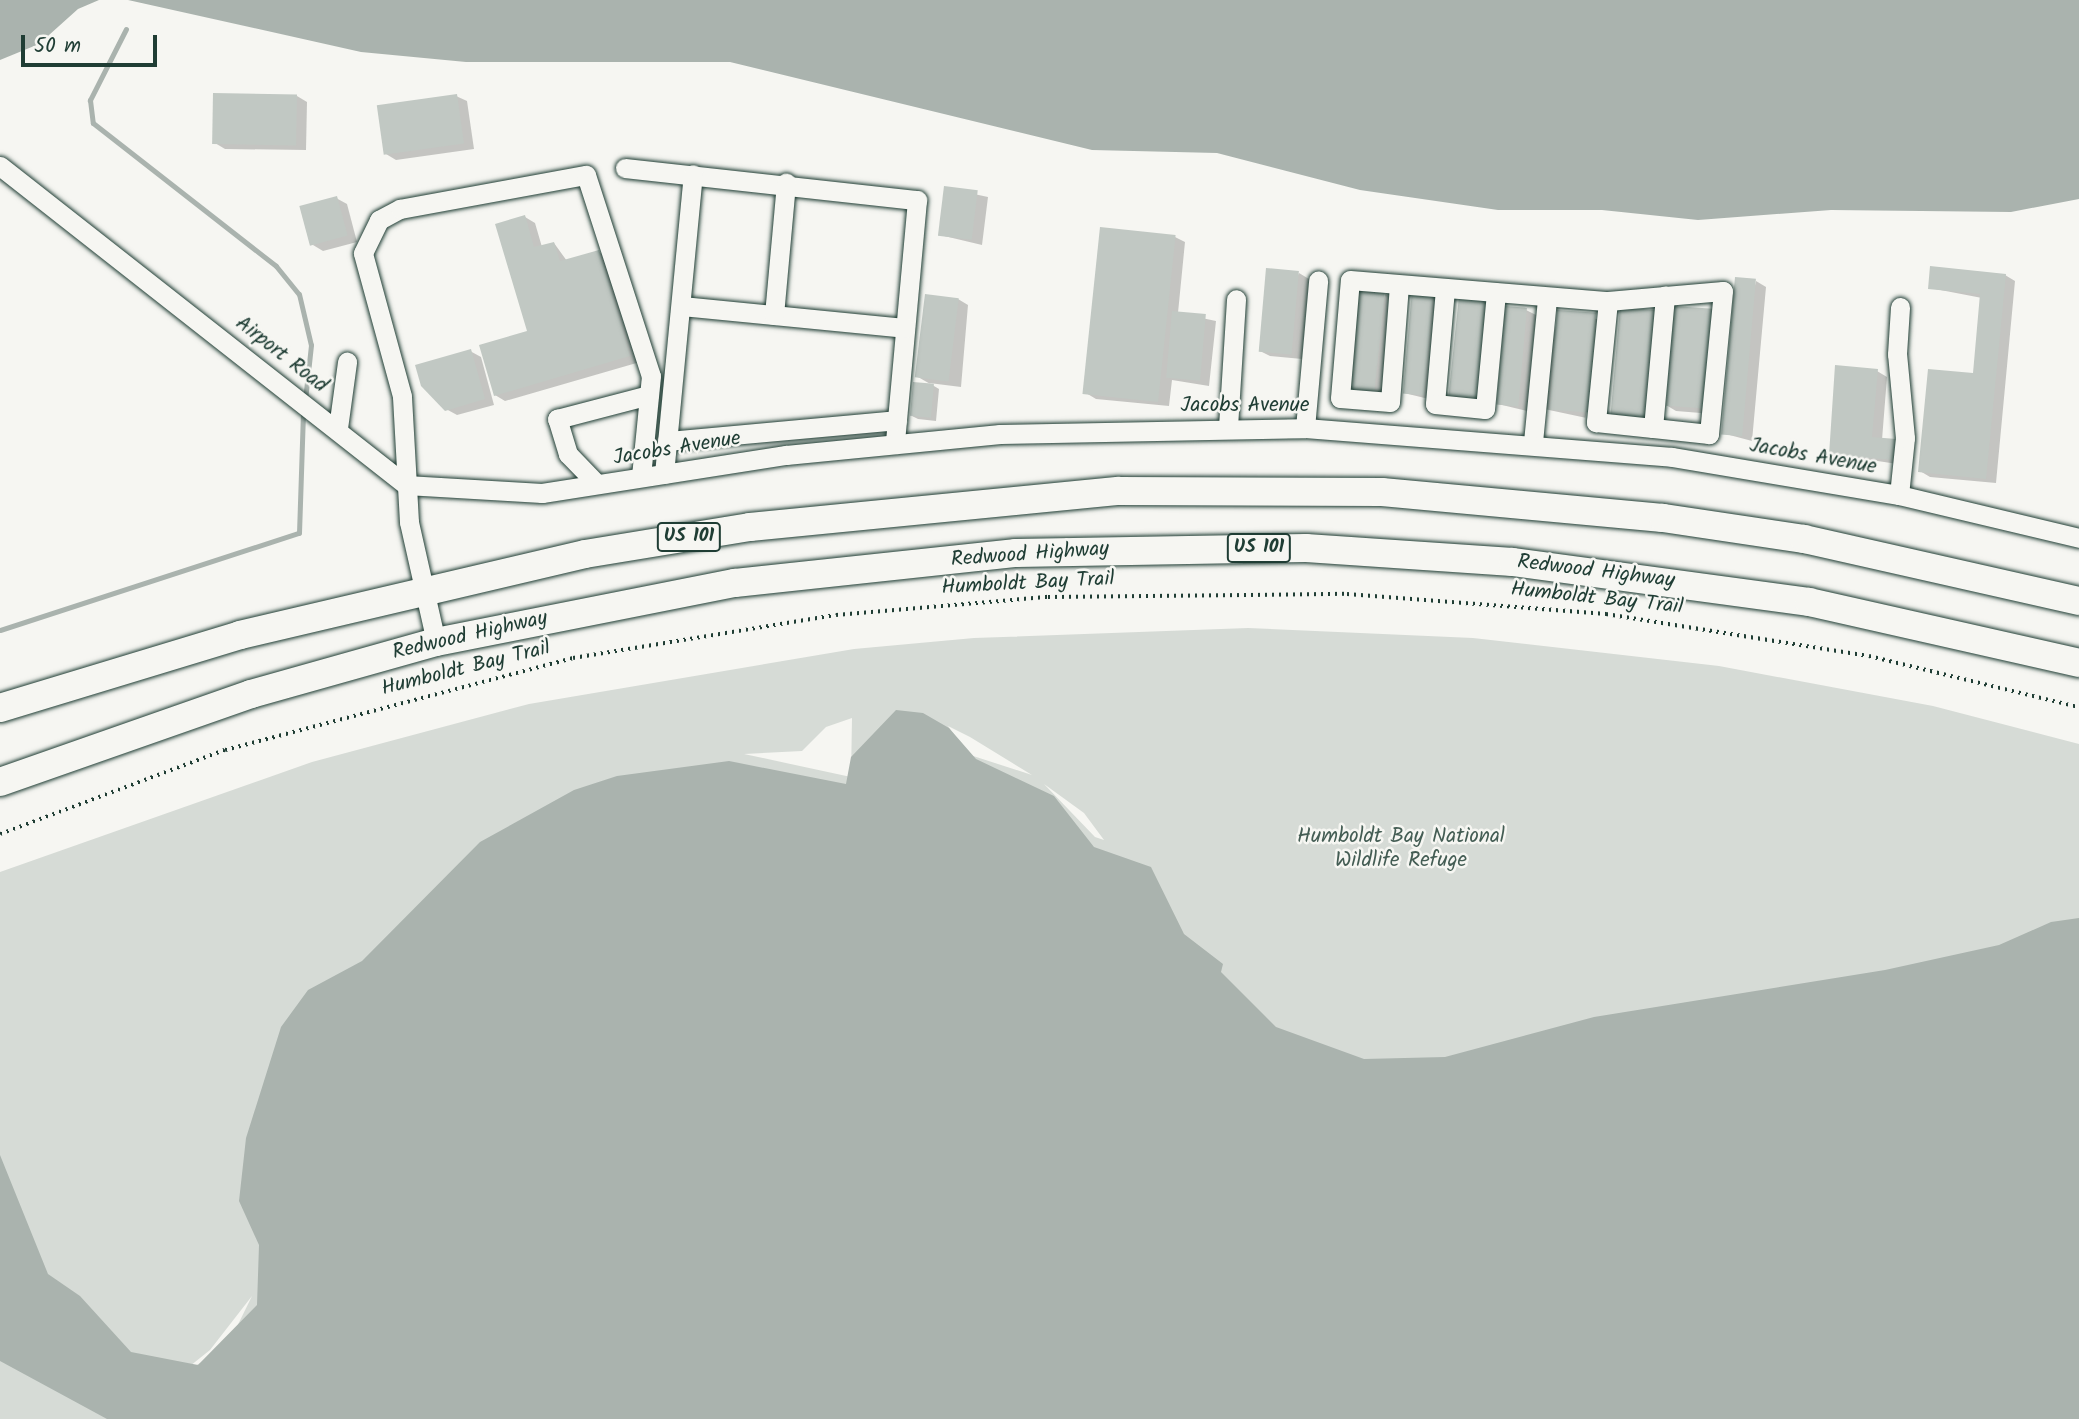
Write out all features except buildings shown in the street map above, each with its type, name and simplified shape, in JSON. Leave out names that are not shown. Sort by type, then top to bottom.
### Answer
[{"type":"highway","name":"US 101","points":[[0,708],[240,635],[424,590],[750,527],[1039,498],[1249,488],[1382,492],[1663,518],[1818,542],[2079,601]]},
{"type":"highway","name":"Redwood Highway","points":[[0,782],[251,694],[436,642],[610,603],[866,568],[1016,553],[1306,548],[1513,562],[1721,587],[1911,621],[2079,663]]},
{"type":"street","name":"Airport Road","points":[[0,166],[277,380],[406,485]]},
{"type":"street","points":[[625,168],[786,183],[917,200],[895,444]]},
{"type":"street","points":[[664,474],[694,174]]},
{"type":"street","points":[[436,642],[406,485],[402,396],[363,253],[379,220],[400,209],[586,175],[651,376],[641,477]]},
{"type":"street","points":[[774,315],[786,183]]},
{"type":"street","points":[[1399,285],[1390,402],[1340,398],[1350,280],[1608,301],[1723,291],[1709,434],[1596,422],[1608,301]]},
{"type":"street","points":[[1305,428],[1318,281]]},
{"type":"street","points":[[1445,289],[1434,404],[1485,409],[1496,293]]},
{"type":"street","points":[[1653,428],[1665,296]]},
{"type":"street","points":[[1533,442],[1547,298]]},
{"type":"street","points":[[1227,427],[1236,299]]},
{"type":"street","points":[[681,306],[905,328]]},
{"type":"street","points":[[1899,495],[1905,438],[1897,354],[1900,307]]},
{"type":"street","points":[[331,423],[347,362]]},
{"type":"street","points":[[597,484],[568,454],[557,419],[649,395]]},
{"type":"street","points":[[667,441],[897,420]]},
{"type":"street","name":"Jacobs Avenue","points":[[406,485],[542,493],[813,452],[1000,434],[1227,427],[1305,428],[1533,442],[1899,495],[2079,538]]},
{"type":"street","points":[[811,428],[813,452]]},
{"type":"street","points":[[736,435],[741,462]]},
{"type":"path","name":"Humboldt Bay Trail","points":[[0,834],[225,750],[573,659],[836,615],[1048,597],[1347,594],[1606,614],[1869,656],[2079,707]]},
{"type":"green space","name":"Humboldt Bay National Wildlife Refuge","points":[[1248,628],[1473,638],[1719,666],[1933,706],[2079,744],[2079,1419],[0,1419],[0,872],[312,762],[529,704],[854,649],[974,638]],"holes":[[[852,718],[851,777],[744,754],[802,751],[826,727]],[[948,726],[1032,775],[967,754]],[[1044,784],[1084,813],[1104,840],[1095,837]],[[252,1296],[226,1349],[180,1374],[210,1350]]]},
{"type":"shaded area","points":[[0,0],[99,0],[78,9],[39,44],[0,60]]},
{"type":"shaded area","points":[[128,0],[2079,0],[2079,199],[2011,212],[1831,210],[1698,220],[1602,210],[1498,210],[1360,190],[1217,153],[1092,150],[730,62],[466,62],[361,52]]},
{"type":"shaded area","points":[[896,710],[923,713],[949,728],[976,759],[1054,796],[1094,847],[1151,867],[1184,934],[1223,964],[1221,972],[1276,1027],[1364,1059],[1445,1057],[1594,1017],[1885,970],[1999,945],[2051,922],[2079,918],[2079,1419],[107,1419],[0,1361],[0,1155],[48,1274],[80,1296],[131,1352],[198,1365],[257,1305],[259,1245],[239,1201],[246,1138],[281,1027],[308,990],[362,961],[480,842],[574,790],[617,776],[729,761],[846,784],[851,757]]},
{"type":"waterway","points":[[126,29],[90,100],[93,123],[276,266],[299,294],[311,345],[305,400]]},
{"type":"waterway","points":[[0,630],[299,533],[303,410]]}]
